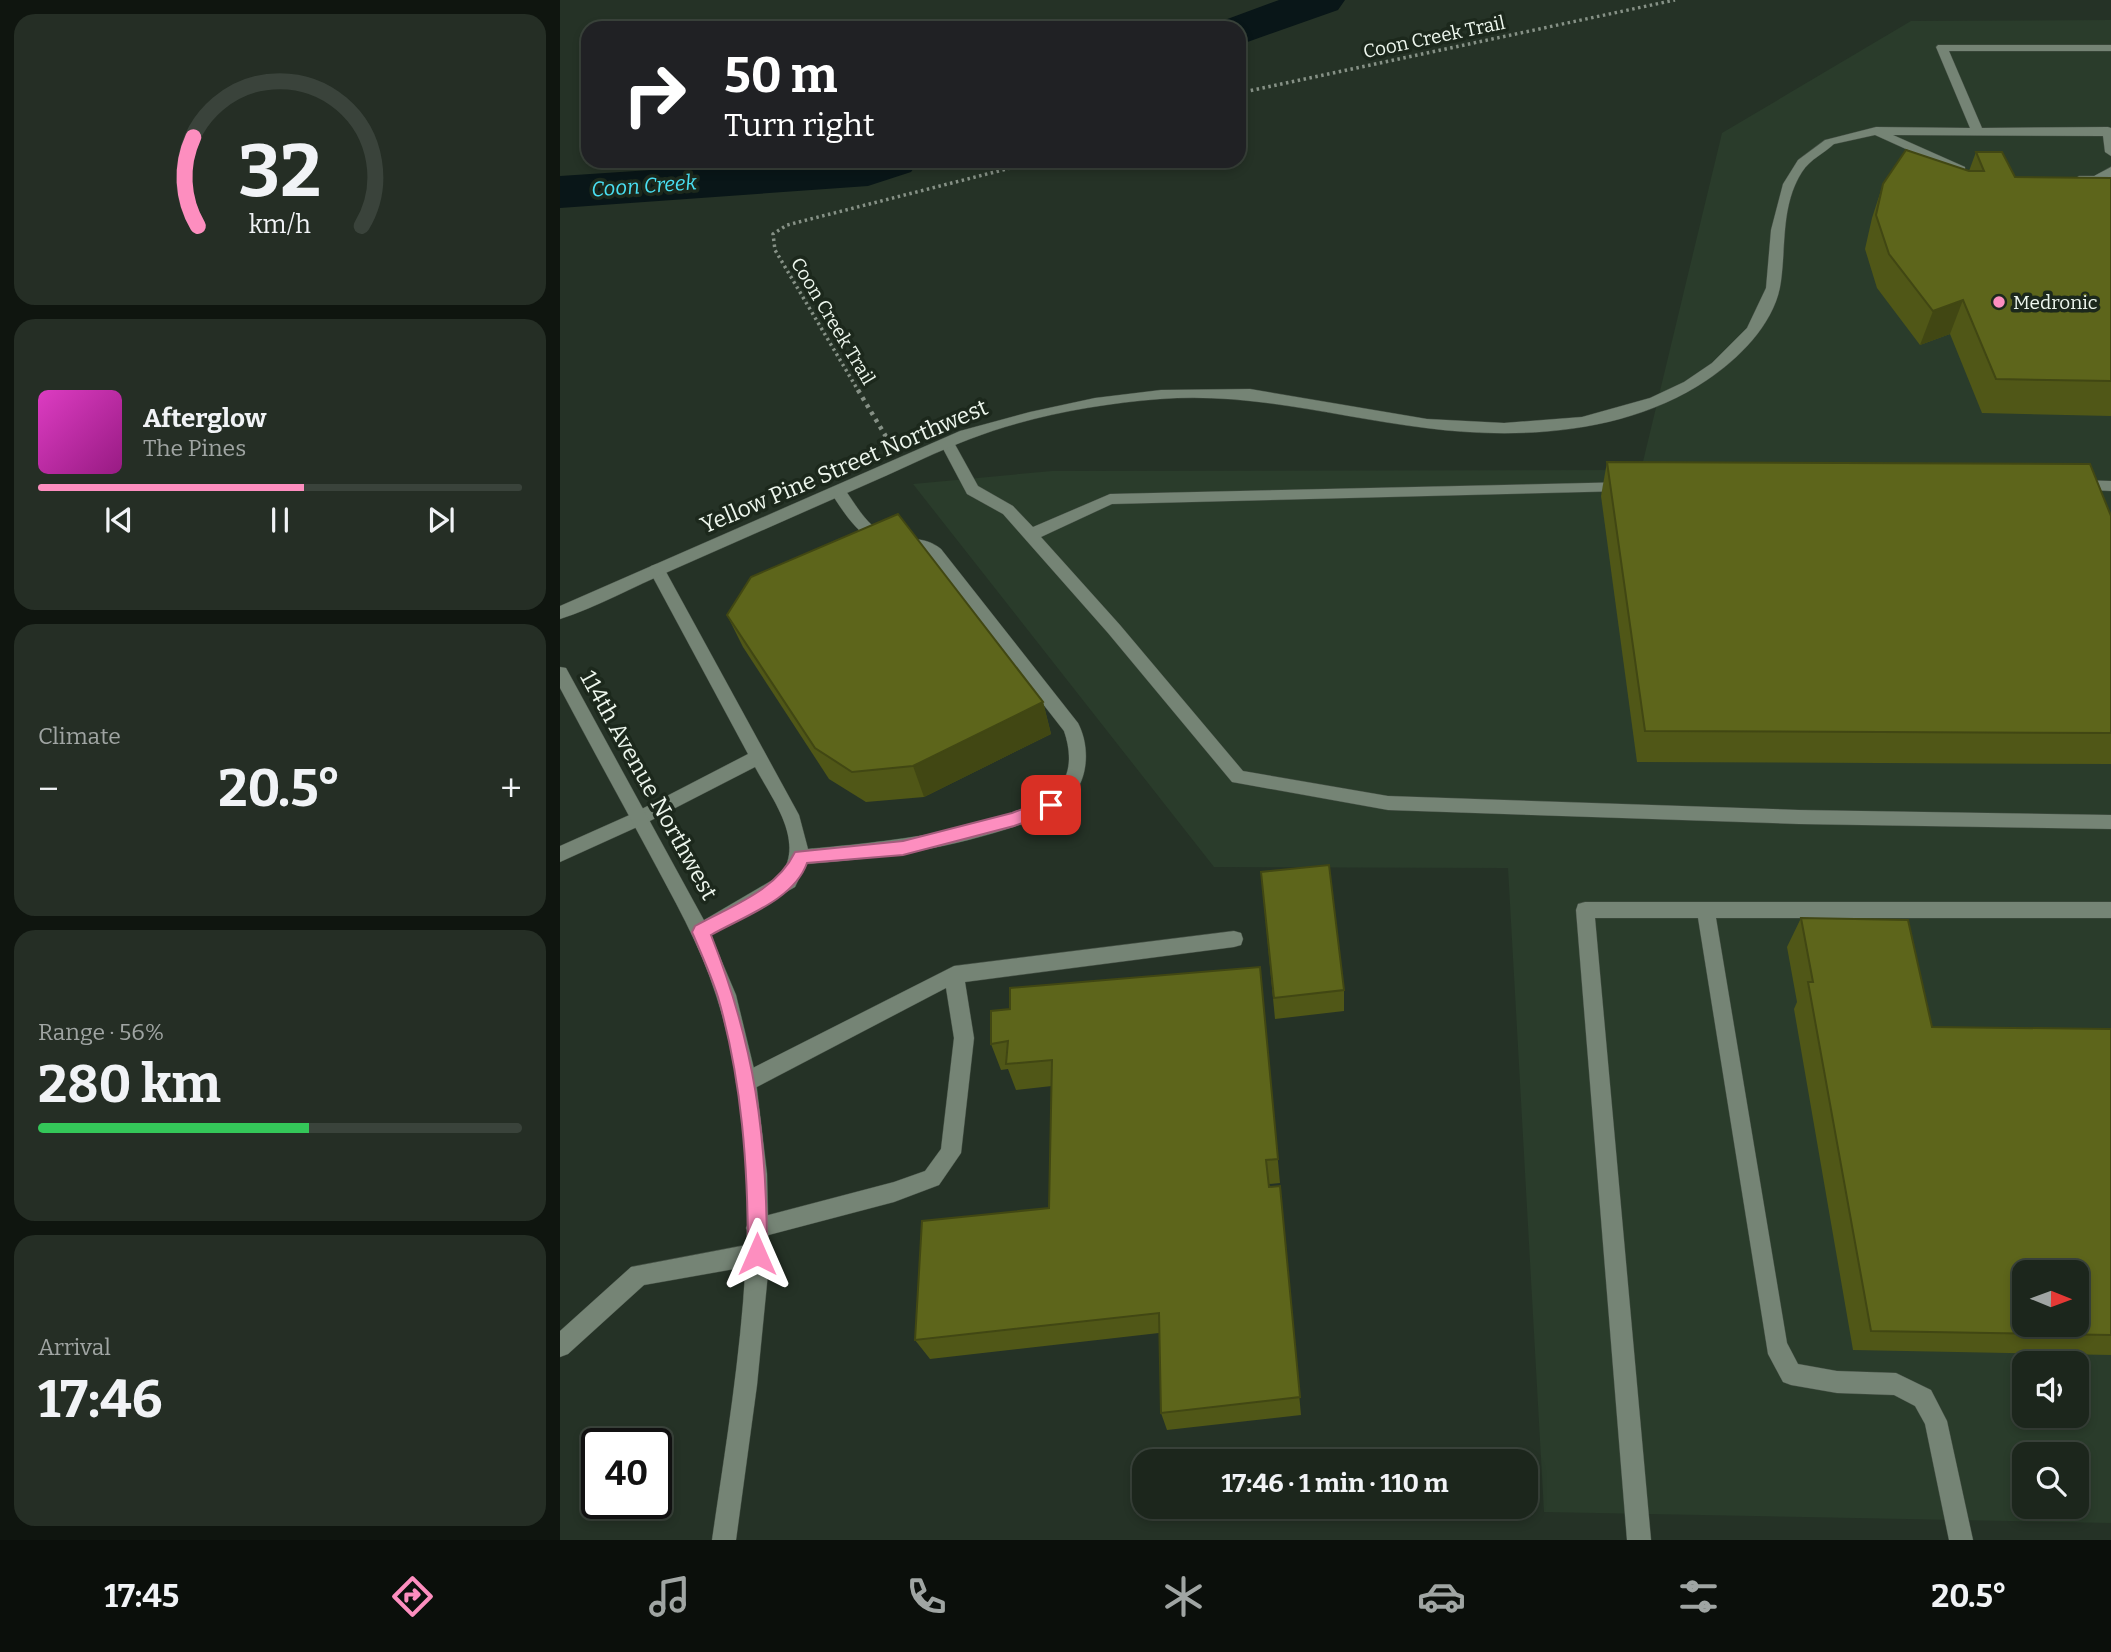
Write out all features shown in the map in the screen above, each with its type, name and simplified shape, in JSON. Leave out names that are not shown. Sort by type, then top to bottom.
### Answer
[{"type":"street","points":[[1977,131],[1942,47],[2111,48]]},
{"type":"street","points":[[1875,131],[2109,132],[2111,152]]},
{"type":"street","points":[[1875,131],[1956,169],[1980,175]]},
{"type":"street","name":"Yellow Pine Street Northwest","points":[[560,613],[947,443],[1018,418],[1112,398],[1229,393],[1293,397],[1390,418],[1450,426],[1511,427],[1566,424],[1617,414],[1655,402],[1689,385],[1717,366],[1744,342],[1763,315],[1774,285],[1780,211],[1799,166],[1829,144],[1875,131]]},
{"type":"street","points":[[2071,180],[2097,180],[2111,171]]},
{"type":"street","points":[[947,443],[972,490],[1008,510],[1238,777],[1388,803],[1786,816],[2111,822]]},
{"type":"street","points":[[2061,485],[2111,486]]},
{"type":"street","points":[[1030,535],[1110,499],[1637,486]]},
{"type":"street","points":[[801,857],[903,848],[1014,819],[1051,805],[1065,794],[1077,771],[1079,748],[1072,728],[934,553],[927,545],[912,541],[881,539],[870,531],[838,491]]},
{"type":"street","points":[[657,570],[793,820],[801,857],[797,869],[777,889],[701,932]]},
{"type":"street","name":"114th Avenue Northwest","points":[[560,673],[701,932],[726,995],[746,1082],[757,1174],[757,1254],[746,1385],[724,1540]]},
{"type":"street","points":[[560,854],[640,818],[759,757]]},
{"type":"street","points":[[1639,1540],[1585,911],[2111,911]]},
{"type":"street","points":[[1706,911],[1776,1346],[1791,1374],[1837,1382],[1896,1384],[1923,1398],[1936,1420],[1961,1540]]},
{"type":"street","points":[[746,1082],[954,975],[1234,939]]},
{"type":"street","points":[[757,1228],[894,1192],[932,1178],[951,1153],[964,1038],[954,975]]},
{"type":"street","points":[[560,1346],[639,1275],[757,1254]]},
{"type":"path","name":"Coon Creek Trail","points":[[1246,92],[1675,0]]},
{"type":"path","name":"Coon Creek Trail","points":[[888,440],[775,250],[773,234],[787,225],[1019,168]]},
{"type":"shaded area","points":[[2111,20],[2111,1523],[1544,1512],[1508,868],[1214,867],[913,484],[1052,471],[1641,470],[1722,133],[1911,21]]},
{"type":"building","name":"Medronic","points":[[1906,150],[1969,171],[1984,171],[1976,152],[2002,152],[2015,177],[2111,178],[2111,381],[1996,379],[1963,300],[1933,311],[1889,254],[1876,215],[1883,184]]},
{"type":"building","points":[[1607,462],[2090,464],[2111,516],[2111,733],[1645,731]]},
{"type":"building","points":[[898,514],[1043,702],[913,766],[852,772],[815,748],[727,615],[751,577]]},
{"type":"building","points":[[1329,865],[1344,990],[1274,998],[1261,872]]},
{"type":"building","points":[[1801,918],[1908,920],[1932,1027],[2111,1029],[2111,1335],[2090,1335],[2090,1260],[2012,1260],[2012,1333],[1871,1331],[1808,982],[1813,982]]},
{"type":"building","points":[[1260,967],[1278,1159],[1266,1160],[1269,1187],[1280,1186],[1300,1397],[1161,1413],[1159,1313],[915,1340],[922,1221],[1049,1208],[1052,1060],[1006,1064],[1008,1041],[991,1044],[991,1011],[1010,1009],[1010,988]]},
{"type":"waterway","name":"Coon Creek","points":[[1246,28],[1322,0]]},
{"type":"waterway","name":"Coon Creek","points":[[560,192],[868,171],[876,168]]},
{"type":"place","name":"Medronic","points":[[1999,302]]},
{"type":"route","points":[[757,1254],[757,1174],[745,1073],[726,995],[701,932],[788,881],[797,869],[801,857],[903,848],[1014,819],[1051,805]]}]
